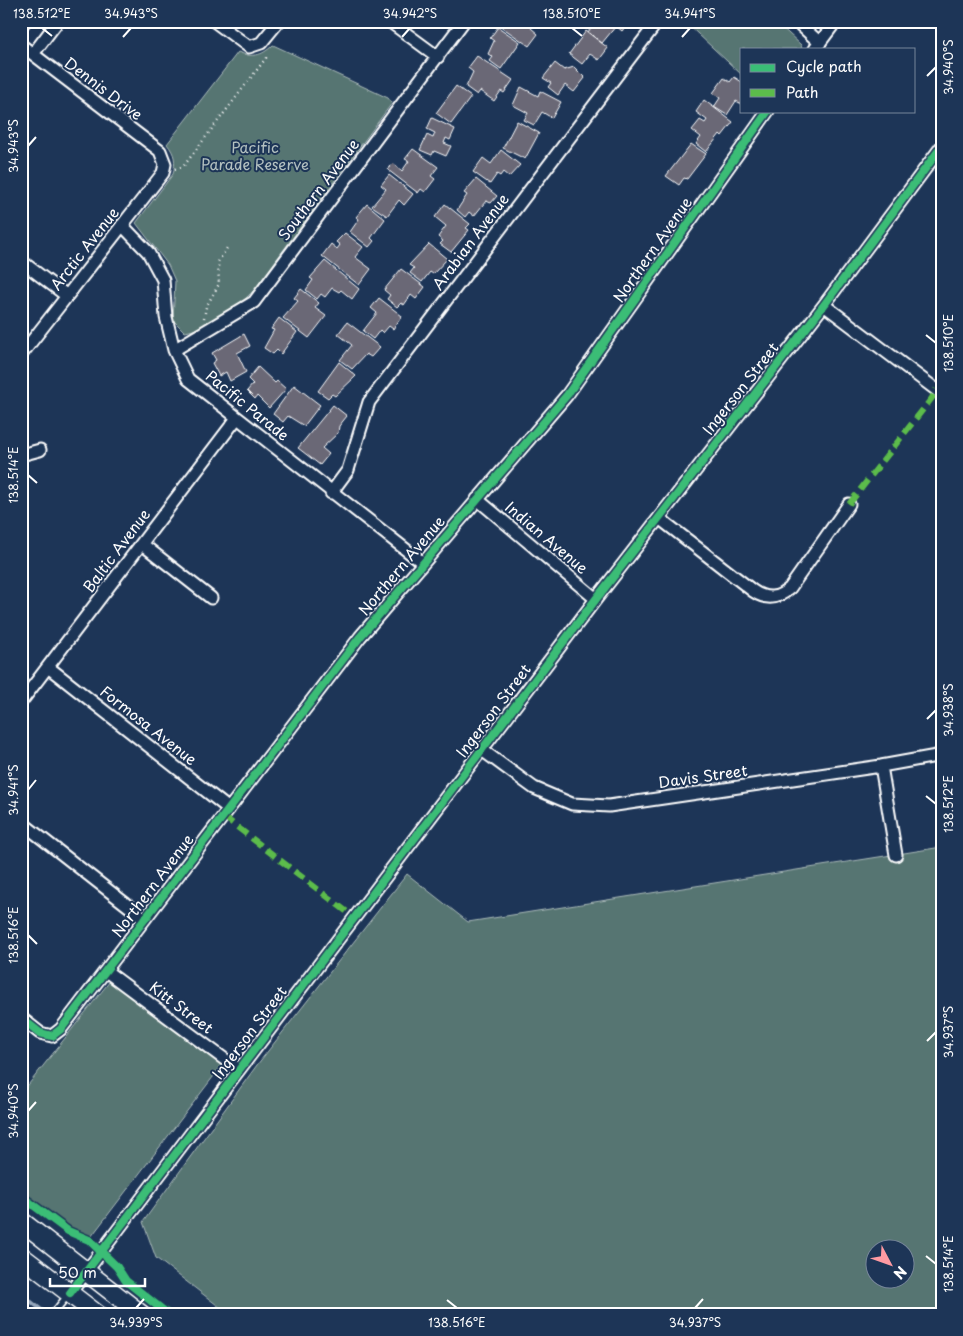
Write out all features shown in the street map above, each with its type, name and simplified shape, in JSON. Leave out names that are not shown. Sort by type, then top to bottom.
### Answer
[{"type":"main road","points":[[21,1221],[142,1315]]},
{"type":"main road","points":[[21,1256],[98,1315]]},
{"type":"street","points":[[21,26],[25,21]]},
{"type":"street","points":[[32,54],[58,21]]},
{"type":"street","points":[[214,21],[244,45],[255,46],[261,43],[279,21]]},
{"type":"street","points":[[389,21],[438,57]]},
{"type":"street","name":"Southern Avenue","points":[[174,350],[207,332],[254,302],[464,21]]},
{"type":"street","name":"Arabian Avenue","points":[[331,493],[348,470],[369,402],[658,21]]},
{"type":"street","points":[[796,21],[818,46],[836,21]]},
{"type":"street","name":"Dennis Drive","points":[[21,45],[160,152],[164,158]]},
{"type":"street","name":"Northern Avenue","points":[[21,1018],[40,1033],[52,1036],[61,1029],[360,637],[566,395],[767,112]]},
{"type":"street","name":"Ingerson Street","points":[[70,1293],[596,599],[824,304],[942,146]]},
{"type":"street","name":"Arctic Avenue","points":[[21,355],[162,173],[164,158]]},
{"type":"street","name":"Pacific Parade","points":[[122,225],[148,252],[163,280],[166,317],[174,350],[188,378],[331,493],[423,563]]},
{"type":"street","points":[[21,261],[67,296]]},
{"type":"street","points":[[824,304],[940,388]]},
{"type":"street","name":"Baltic Avenue","points":[[21,702],[237,418]]},
{"type":"street","points":[[21,455],[40,450]]},
{"type":"street","name":"Indian Avenue","points":[[477,499],[596,599]]},
{"type":"street","points":[[659,518],[753,591],[767,598],[780,596],[790,588],[849,504]]},
{"type":"street","points":[[142,544],[211,598]]},
{"type":"street","name":"Formosa Avenue","points":[[48,667],[229,809]]},
{"type":"street","name":"Davis Street","points":[[482,750],[534,788],[572,804],[609,806],[881,766],[942,755]]},
{"type":"street","points":[[881,766],[896,855]]},
{"type":"street","points":[[21,822],[145,918]]},
{"type":"street","name":"Kitt Street","points":[[106,971],[239,1070]]},
{"type":"lane","points":[[53,1314],[70,1293]]},
{"type":"path","points":[[162,173],[183,167],[260,66],[266,58],[261,43]]},
{"type":"path","points":[[207,332],[204,318],[206,307],[219,284],[218,262],[228,248]]},
{"type":"green space","points":[[684,21],[775,21],[801,45],[802,48],[740,48],[740,73]]},
{"type":"green space","name":"Pacific Parade Reserve","points":[[273,45],[388,98],[392,103],[254,290],[239,304],[214,322],[185,332],[173,320],[175,281],[168,265],[136,223],[173,174],[174,158],[167,144],[238,52],[257,55],[265,52]]},
{"type":"green space","points":[[942,847],[942,1315],[230,1315],[156,1258],[143,1222],[257,1065],[407,874],[468,922]]},
{"type":"green space","points":[[110,981],[223,1064],[91,1237],[77,1240],[21,1198],[21,1094]]},
{"type":"building","points":[[501,21],[535,21],[531,28],[538,34],[529,46],[499,25]]},
{"type":"building","points":[[596,21],[629,22],[622,31],[616,26],[602,43],[588,32]]},
{"type":"building","points":[[498,27],[520,42],[501,69],[490,61],[493,57],[488,54],[494,41],[490,38]]},
{"type":"building","points":[[586,31],[608,48],[599,60],[590,54],[582,64],[569,54]]},
{"type":"building","points":[[477,56],[513,80],[504,93],[501,91],[494,101],[480,91],[477,95],[466,87],[473,72],[468,68]]},
{"type":"building","points":[[555,63],[564,70],[574,67],[585,78],[574,92],[565,85],[558,95],[548,87],[551,83],[543,78]]},
{"type":"building","points":[[734,77],[740,81],[740,103],[736,101],[727,115],[714,107],[720,98],[713,93],[724,78],[730,82]]},
{"type":"building","points":[[456,86],[471,97],[451,124],[436,113]]},
{"type":"building","points":[[521,87],[538,96],[540,91],[561,102],[552,118],[542,112],[534,125],[524,120],[528,113],[513,105]]},
{"type":"building","points":[[704,100],[733,122],[722,136],[720,134],[706,152],[696,144],[701,137],[692,130],[700,120],[705,123],[707,120],[696,112]]},
{"type":"building","points":[[432,118],[455,129],[450,140],[446,138],[444,143],[451,146],[446,156],[434,151],[432,155],[420,150],[427,135],[433,138],[435,133],[427,129]]},
{"type":"building","points":[[517,121],[539,133],[525,159],[503,148]]},
{"type":"building","points":[[691,144],[706,154],[687,179],[684,178],[679,185],[666,176]]},
{"type":"building","points":[[413,149],[438,167],[431,176],[435,179],[425,192],[421,189],[418,193],[388,170],[393,163],[402,171],[409,161],[405,159]]},
{"type":"building","points":[[501,150],[520,165],[509,177],[503,172],[500,176],[497,174],[490,184],[473,172],[483,158],[491,164]]},
{"type":"building","points":[[389,175],[413,194],[404,205],[399,200],[387,216],[372,206],[386,189],[381,185]]},
{"type":"building","points":[[476,179],[497,196],[491,203],[486,201],[474,216],[469,212],[465,217],[457,210],[467,195],[464,193]]},
{"type":"building","points":[[367,204],[385,219],[371,238],[374,241],[369,247],[350,232],[359,219],[356,217]]},
{"type":"building","points":[[445,204],[470,224],[466,228],[469,230],[451,252],[440,244],[443,241],[438,237],[446,226],[435,217]]},
{"type":"building","points":[[345,233],[363,247],[355,257],[371,269],[359,285],[322,256],[331,244],[337,249],[340,245],[336,242]]},
{"type":"building","points":[[429,244],[447,259],[433,274],[430,272],[422,282],[410,273],[414,268],[409,265]]},
{"type":"building","points":[[325,261],[359,289],[352,299],[341,290],[339,292],[332,288],[325,297],[321,294],[317,299],[306,290],[313,280],[310,278]]},
{"type":"building","points":[[401,269],[425,287],[416,299],[411,295],[404,305],[401,303],[397,307],[387,299],[390,295],[384,290]]},
{"type":"building","points":[[301,289],[319,303],[315,308],[326,316],[309,338],[283,318],[298,301],[294,298]]},
{"type":"building","points":[[379,298],[402,316],[393,329],[389,326],[383,333],[380,330],[373,339],[363,331],[377,313],[371,308]]},
{"type":"building","points":[[279,318],[297,332],[281,354],[277,350],[273,354],[264,348],[274,330],[271,329]]},
{"type":"building","points":[[347,322],[380,347],[371,357],[366,354],[352,369],[340,360],[352,345],[338,334]]},
{"type":"building","points":[[244,334],[250,346],[237,353],[246,372],[230,381],[226,372],[219,376],[212,363],[216,360],[212,353]]},
{"type":"building","points":[[339,362],[356,376],[335,396],[332,394],[328,398],[318,391]]},
{"type":"building","points":[[258,367],[275,383],[277,381],[286,389],[269,408],[257,396],[255,399],[247,391],[253,384],[248,379]]},
{"type":"building","points":[[294,385],[320,405],[304,426],[288,416],[283,422],[273,414]]},
{"type":"building","points":[[333,405],[347,416],[339,426],[338,433],[322,448],[329,454],[320,465],[298,448]]},
{"type":"waterway","points":[[21,1294],[43,1311]]},
{"type":"marked path","points":[[849,504],[932,398],[936,389]]},
{"type":"marked path","points":[[223,816],[355,918]]},
{"type":"cycle path","points":[[21,1018],[40,1033],[52,1036],[61,1029],[360,637],[567,395],[767,112]]},
{"type":"cycle path","points":[[70,1293],[596,599],[824,305],[942,146]]},
{"type":"cycle path","points":[[21,1196],[68,1231],[89,1240],[117,1267],[126,1281],[169,1315]]}]
